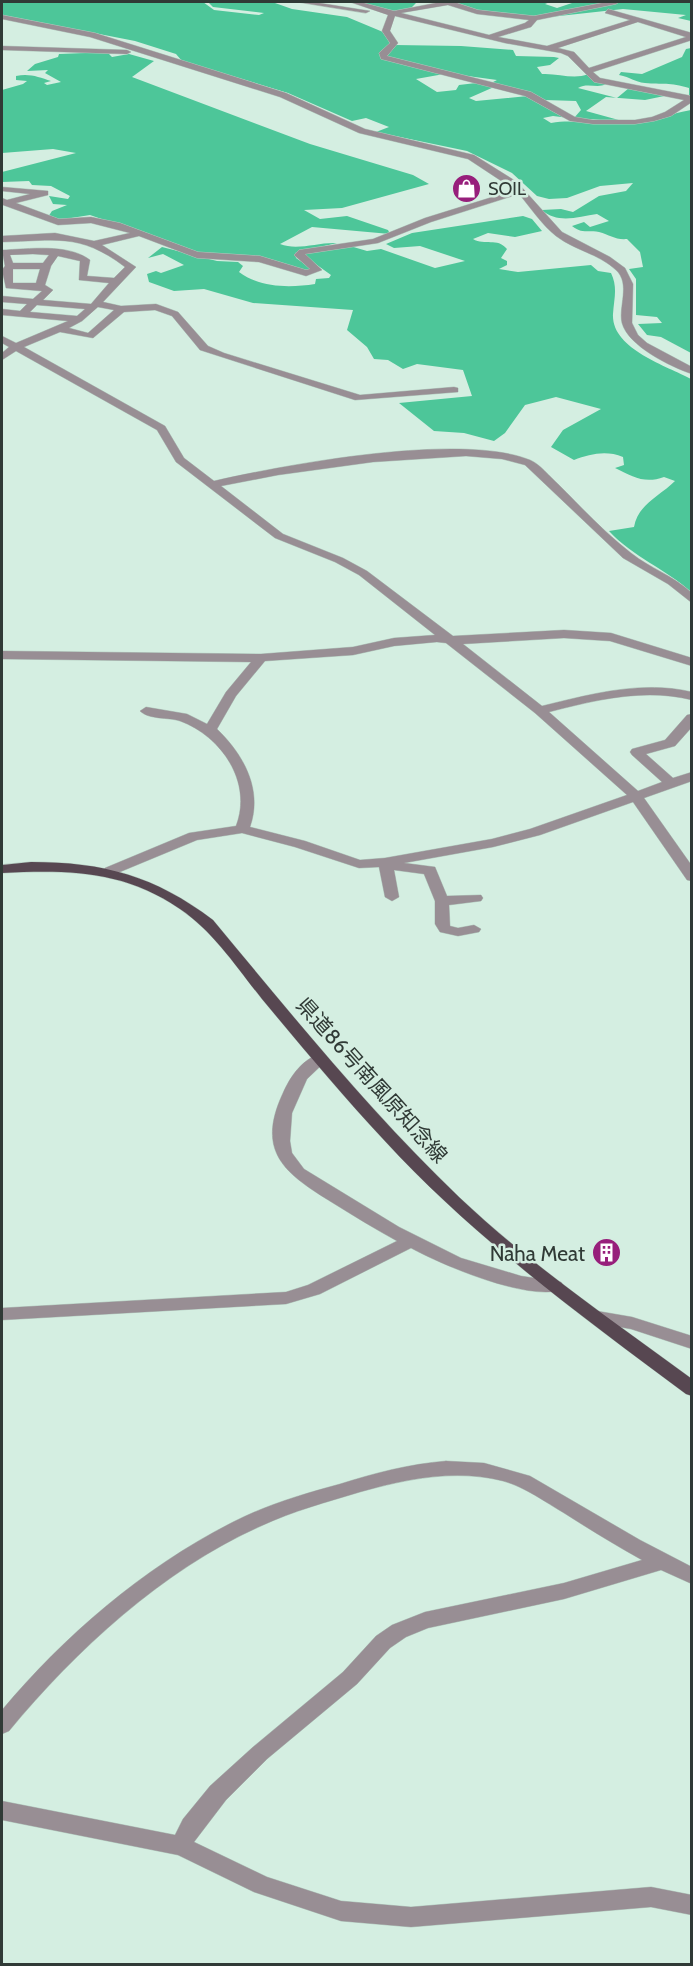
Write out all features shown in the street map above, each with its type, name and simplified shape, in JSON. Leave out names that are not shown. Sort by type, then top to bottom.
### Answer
[{"type":"main road","name":"県道86号南風原知念線","points":[[2,869],[55,867],[110,871],[171,894],[208,923],[320,1059],[395,1142],[456,1204],[555,1286],[692,1389]]},
{"type":"street","points":[[301,2],[359,11],[381,11]]},
{"type":"street","points":[[354,2],[381,11],[571,54],[597,80],[691,99]]},
{"type":"street","points":[[392,13],[449,2],[489,14],[534,18],[616,2]]},
{"type":"street","points":[[608,11],[692,37]]},
{"type":"street","points":[[392,13],[386,31],[394,43],[383,53],[384,57],[528,94],[573,119],[612,123],[635,122],[668,114],[691,99]]},
{"type":"street","points":[[2,17],[92,35],[296,100],[362,131],[471,157],[502,174],[559,234],[622,270],[628,284],[627,323],[634,336],[643,345],[692,371]]},
{"type":"street","points":[[490,37],[528,25],[534,18]]},
{"type":"street","points":[[549,48],[638,20]]},
{"type":"street","points":[[588,71],[692,37]]},
{"type":"street","points":[[2,48],[62,52],[116,51],[161,61],[167,60]]},
{"type":"street","points":[[2,189],[45,193],[3,202]]},
{"type":"street","points":[[3,202],[58,222],[91,220],[117,225],[197,255],[260,259],[306,273],[317,270],[300,255],[302,252],[375,241],[428,220],[520,191]]},
{"type":"street","points":[[8,214],[28,212]]},
{"type":"street","points":[[45,235],[58,222]]},
{"type":"street","points":[[93,244],[138,234]]},
{"type":"street","points":[[2,239],[29,239],[45,235],[93,244],[130,267],[79,319],[60,329],[14,346],[2,357]]},
{"type":"street","points":[[23,313],[48,290],[40,286],[5,286],[6,269],[3,253],[56,252],[85,260],[82,278],[114,281]]},
{"type":"street","points":[[40,286],[46,267],[56,252]]},
{"type":"street","points":[[6,269],[46,267]]},
{"type":"street","points":[[2,298],[121,309],[156,306],[175,314],[204,348],[359,398],[454,390]]},
{"type":"street","points":[[60,329],[90,336],[121,309]]},
{"type":"street","points":[[2,312],[79,319]]},
{"type":"street","points":[[2,339],[161,428],[167,435],[171,451],[210,485],[290,543],[339,560],[363,573],[540,710],[634,795],[692,877]]},
{"type":"street","points":[[210,485],[362,460],[470,452],[511,456],[529,463],[627,556],[672,582],[692,600]]},
{"type":"street","points":[[2,655],[261,658],[353,651],[437,638],[591,634],[631,642],[692,662]]},
{"type":"street","points":[[210,730],[230,695],[261,658]]},
{"type":"street","points":[[540,710],[622,694],[664,692],[692,696]]},
{"type":"street","points":[[146,711],[182,717],[210,730],[234,756],[241,771],[250,809],[242,830]]},
{"type":"street","points":[[669,782],[637,752],[670,743],[692,718]]},
{"type":"street","points":[[385,864],[493,843],[536,832],[669,782],[692,776]]},
{"type":"street","points":[[110,871],[194,836],[242,830],[300,844],[359,864],[385,864],[430,870],[442,901],[442,924],[445,929],[458,932],[474,929]]},
{"type":"street","points":[[385,864],[392,897]]},
{"type":"street","points":[[442,901],[476,898]]},
{"type":"street","points":[[320,1059],[307,1067],[285,1108],[282,1129],[284,1153],[291,1166],[304,1178],[409,1242],[509,1280],[555,1286]]},
{"type":"street","points":[[2,1314],[286,1298],[314,1290],[409,1242]]},
{"type":"street","points":[[597,1317],[632,1323],[692,1342]]},
{"type":"street","points":[[2,1725],[29,1690],[99,1622],[226,1534],[269,1515],[378,1480],[435,1466],[465,1467],[508,1475],[543,1491],[661,1562],[692,1576]]},
{"type":"street","points":[[181,1846],[191,1826],[218,1793],[260,1753],[350,1677],[383,1642],[399,1631],[425,1620],[564,1591],[652,1567],[661,1562]]},
{"type":"street","points":[[2,1810],[181,1846],[262,1885],[341,1911],[411,1917],[651,1897],[692,1905]]},
{"type":"green space","points":[[2,2],[203,2],[214,10],[259,15],[264,13],[213,7],[208,2],[275,3],[292,9],[347,17],[383,32],[391,43],[380,53],[380,57],[444,74],[416,79],[437,92],[456,90],[459,85],[476,83],[494,87],[469,98],[476,101],[528,96],[569,118],[553,116],[543,118],[551,123],[631,123],[691,110],[691,353],[661,337],[647,335],[638,324],[662,323],[657,317],[636,315],[636,279],[629,269],[643,267],[640,252],[627,239],[599,232],[582,231],[572,226],[584,222],[590,227],[609,221],[597,214],[575,218],[554,217],[542,210],[561,209],[573,212],[599,196],[626,191],[633,183],[600,186],[567,198],[549,199],[537,196],[512,173],[467,151],[376,132],[389,127],[366,118],[352,121],[288,93],[182,61],[176,54],[135,41],[2,15]]},
{"type":"green space","points":[[358,2],[417,2],[412,7],[414,8],[393,12]]},
{"type":"green space","points":[[453,2],[550,2],[545,4],[557,8],[575,2],[609,2],[529,17],[479,11]]},
{"type":"green space","points":[[622,2],[691,2],[691,21],[678,18],[686,15],[623,9],[550,17]]},
{"type":"green space","points":[[395,45],[513,50],[516,56],[559,58],[550,65],[537,67],[542,74],[583,76],[588,74],[606,84],[578,88],[616,98],[606,97],[586,111],[626,122],[574,118],[581,110],[576,101],[545,100],[491,83],[497,80],[453,74],[387,57],[386,54]]},
{"type":"green space","points":[[691,48],[691,98],[689,88],[671,84],[651,84],[619,75],[621,72],[642,74],[682,57],[686,49]]},
{"type":"green space","points":[[112,52],[109,54],[112,57],[129,54],[154,61],[132,77],[310,144],[413,175],[429,184],[342,208],[304,210],[320,219],[347,216],[388,230],[390,234],[312,227],[280,244],[294,247],[337,243],[295,253],[296,258],[312,269],[306,271],[260,257],[202,254],[90,215],[59,220],[48,217],[52,211],[67,205],[53,204],[49,196],[68,199],[70,196],[51,186],[32,185],[29,181],[2,182],[2,172],[76,153],[53,149],[2,153],[2,90],[27,81],[16,80],[16,76],[21,75],[51,81],[44,83],[47,85],[61,82],[45,73],[48,70],[27,71],[35,64],[58,57],[59,54]]},
{"type":"green space","points":[[629,88],[669,95],[645,100],[617,98]]},
{"type":"green space","points":[[523,216],[532,219],[542,231],[515,237],[488,233],[473,239],[499,243],[507,249],[501,258],[507,261],[507,265],[499,269],[518,272],[591,265],[598,271],[611,273],[615,288],[613,314],[615,326],[621,337],[642,355],[691,379],[691,592],[628,548],[609,531],[634,527],[636,519],[645,506],[675,481],[664,477],[645,480],[628,474],[615,468],[624,465],[623,457],[617,455],[598,454],[574,460],[551,447],[563,430],[601,409],[556,397],[525,405],[505,433],[494,441],[464,433],[434,431],[399,403],[472,396],[463,370],[417,364],[403,369],[388,360],[374,359],[367,347],[347,330],[353,310],[253,303],[204,289],[174,291],[149,282],[147,274],[156,271],[161,273],[184,265],[163,254],[148,258],[162,247],[217,261],[238,262],[243,266],[239,272],[256,281],[276,286],[315,284],[316,279],[329,278],[331,275],[303,255],[306,252],[350,246],[367,251],[381,249],[435,268],[465,261],[420,246],[394,248],[386,244],[412,233]]},
{"type":"place","name":"SOIL","points":[[467,189]]},
{"type":"place","name":"Naha Meat","points":[[606,1253]]}]
